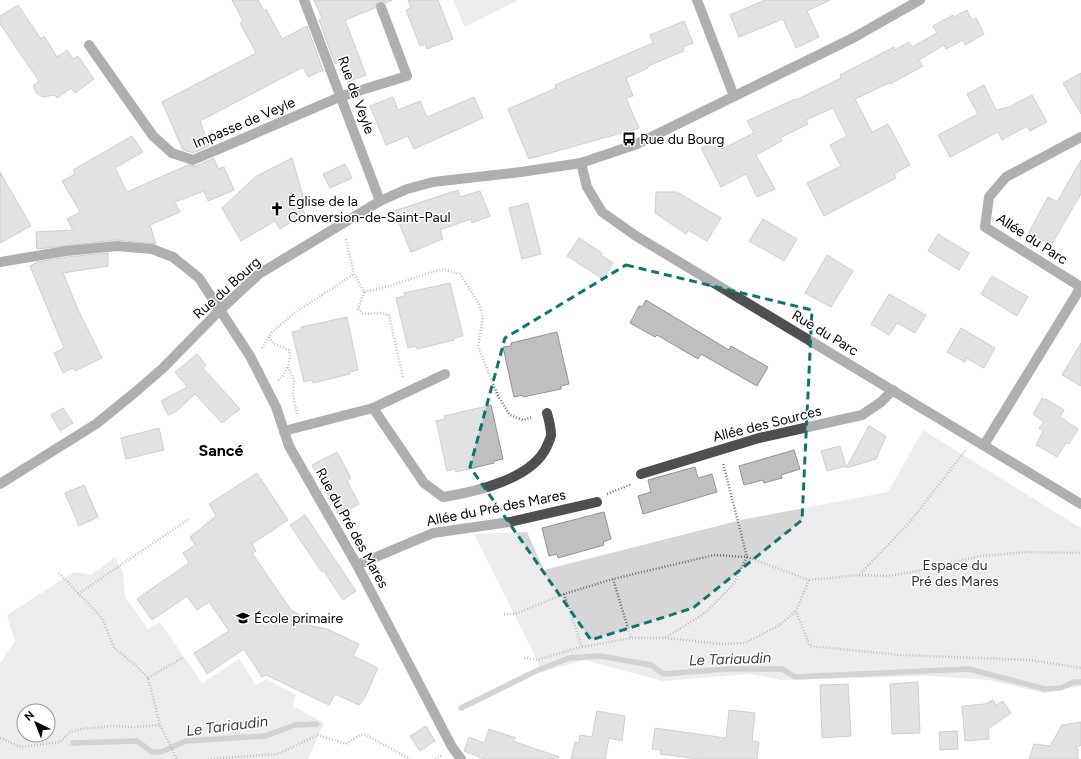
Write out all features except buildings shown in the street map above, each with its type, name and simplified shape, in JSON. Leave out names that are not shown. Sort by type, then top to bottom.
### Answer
[{"type":"street","name":"Rue de Veyle","points":[[304,0],[342,96],[380,201]]},
{"type":"street","points":[[697,0],[734,96]]},
{"type":"street","name":"Rue du Bourg","points":[[0,484],[96,424],[162,369],[219,311],[259,274],[380,201],[407,189],[433,182],[521,172],[581,163],[637,144],[853,38],[920,0]]},
{"type":"street","name":"Impasse de Veyle","points":[[89,45],[153,136],[172,153],[193,160],[342,96],[407,76],[381,7]]},
{"type":"street","name":"Allée du Parc","points":[[984,445],[1081,287],[985,226],[989,198],[1006,177],[1081,137]]},
{"type":"street","name":"Rue du Parc","points":[[581,163],[587,187],[602,212],[643,240],[1081,504]]},
{"type":"street","name":"Rue du Pré des Mares","points":[[0,262],[117,246],[152,249],[173,257],[198,278],[250,356],[276,407],[289,446],[357,565],[452,748],[461,759]]},
{"type":"street","points":[[284,431],[373,408],[445,374]]},
{"type":"street","name":"Allée des Sources","points":[[641,474],[759,438],[862,415],[881,402],[893,390]]},
{"type":"street","points":[[373,408],[424,483],[443,497],[465,493],[501,481],[530,469],[545,450],[551,436],[547,413]]},
{"type":"street","name":"Allée du Pré des Mares","points":[[357,565],[433,533],[510,522],[598,502]]},
{"type":"path","points":[[342,225],[354,274],[364,292],[358,309],[363,314],[380,313],[389,315],[406,393]]},
{"type":"path","points":[[364,292],[386,287],[442,269],[460,274],[479,304],[483,317],[478,347],[498,396],[510,415],[523,420],[547,413]]},
{"type":"path","points":[[250,356],[262,347],[268,337],[293,314],[354,274]]},
{"type":"path","points":[[268,337],[274,344],[289,350],[290,356],[288,367],[283,376],[274,383]]},
{"type":"path","points":[[288,367],[294,380],[293,395],[300,427]]},
{"type":"path","points":[[859,575],[910,522],[974,439]]},
{"type":"path","points":[[665,638],[705,613],[733,584],[747,557],[720,449]]},
{"type":"path","points":[[598,502],[609,493],[638,482],[641,474]]},
{"type":"path","points":[[78,594],[189,519]]},
{"type":"path","points":[[504,614],[515,614],[564,594],[613,579],[714,556],[747,557],[809,580],[859,575],[888,576],[917,572],[980,556],[1029,552],[1081,553]]},
{"type":"path","points":[[59,573],[102,618],[114,648],[133,663],[148,678],[160,725],[177,759]]},
{"type":"path","points":[[613,579],[631,638]]},
{"type":"path","points":[[524,658],[536,660],[582,647],[631,638],[665,638],[722,644],[745,643],[778,626],[796,611],[809,580]]},
{"type":"path","points":[[564,594],[582,647]]},
{"type":"path","points":[[796,611],[810,646],[900,654],[1030,660],[1081,668]]},
{"type":"path","points":[[148,678],[184,657]]},
{"type":"path","points":[[0,738],[21,747],[60,742],[70,732],[82,730],[112,726],[134,727],[160,725]]},
{"type":"path","points":[[208,759],[278,754],[318,735],[346,744],[360,735],[366,735],[410,759]]},
{"type":"highlighted area","points":[[626,265],[812,310],[802,520],[693,608],[591,640],[470,467],[505,338]]},
{"type":"green space","points":[[453,0],[519,0],[465,27]]},
{"type":"green space","name":"Espace du Pré des Mares","points":[[923,430],[1081,528],[1081,686],[1043,693],[988,680],[928,676],[782,680],[751,674],[662,681],[585,660],[541,672],[537,660],[474,534],[527,532],[544,570],[741,520],[888,492]]},
{"type":"green space","points":[[115,557],[123,572],[125,597],[148,629],[160,622],[202,683],[239,659],[256,685],[267,679],[296,695],[293,706],[324,723],[308,759],[0,759],[0,663],[15,641],[7,615],[74,572],[91,575]]},
{"type":"waterway","name":"Le Tariaudin","points":[[461,708],[536,671],[569,658],[600,656],[651,665],[663,674],[728,669],[782,669],[795,677],[969,669],[1045,689],[1060,688],[1074,682],[1081,682]]},
{"type":"waterway","name":"Le Tariaudin","points":[[73,743],[137,741],[152,752],[161,752],[186,741],[265,736],[295,725],[317,724]]},
{"type":"place","name":"Rue du Bourg","points":[[629,139]]},
{"type":"place","name":"Église de la Conversion-de-Saint-Paul","points":[[277,209]]},
{"type":"place","name":"École primaire","points":[[243,618]]},
{"type":"district","name":"Sancé","points":[[221,450]]}]
